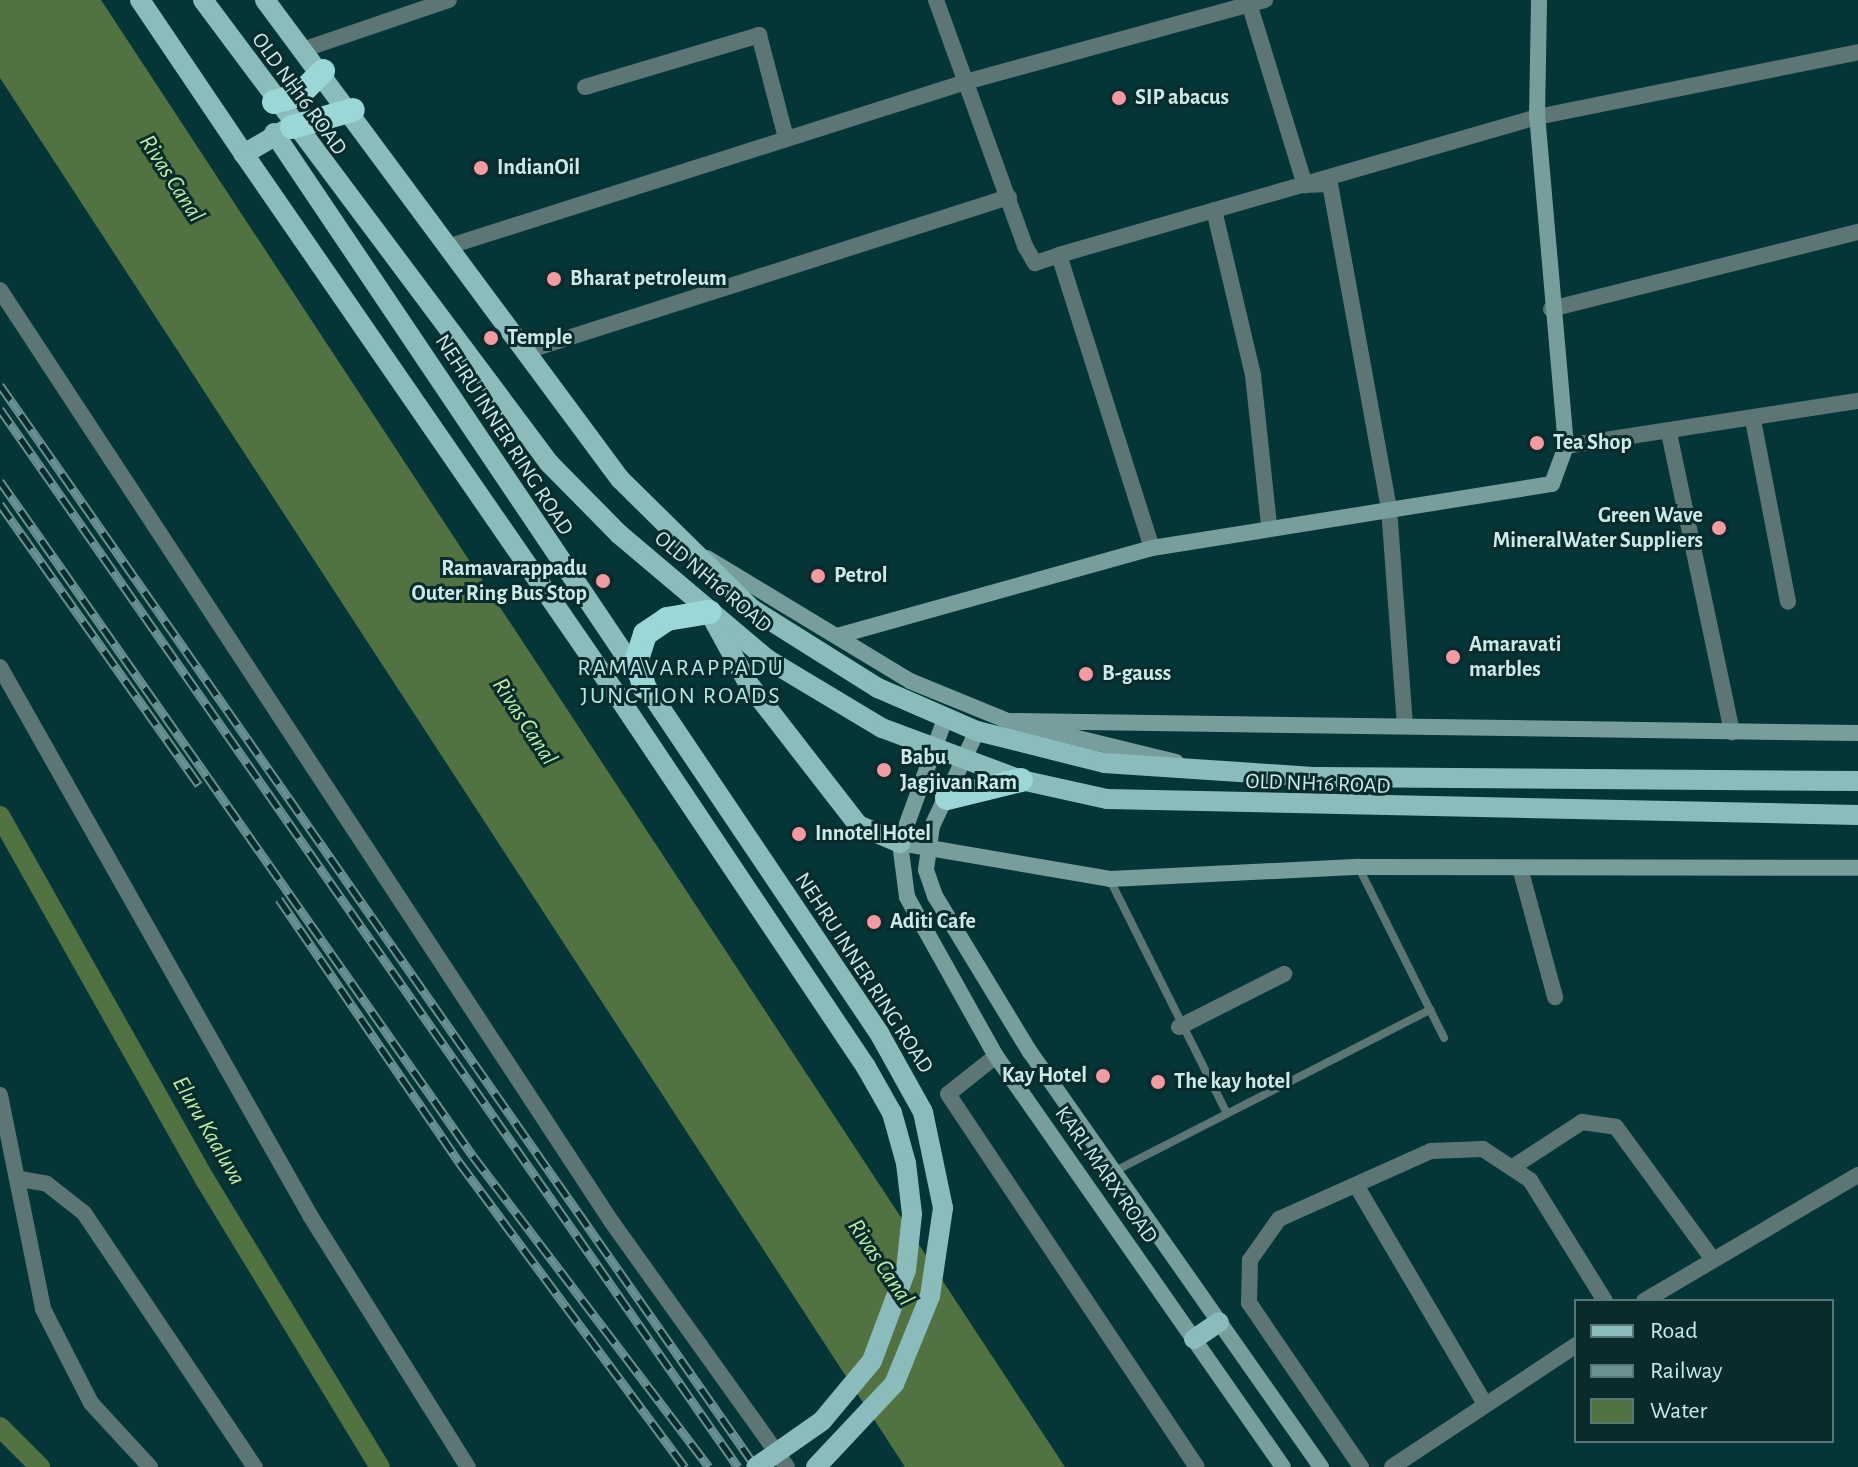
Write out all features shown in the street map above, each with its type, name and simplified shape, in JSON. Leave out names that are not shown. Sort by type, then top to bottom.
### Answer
[{"type":"highway","points":[[274,102],[299,95],[323,71]]},
{"type":"highway","points":[[283,130],[353,110]]},
{"type":"highway","points":[[650,695],[637,659],[645,634],[667,619],[709,612]]},
{"type":"highway","points":[[947,798],[1021,780]]},
{"type":"main road","points":[[140,0],[621,701],[866,1067],[892,1113],[906,1163],[912,1214],[906,1270],[872,1361],[822,1421],[756,1467]]},
{"type":"main road","name":"OLD NH16 ROAD","points":[[203,0],[274,102],[283,130],[549,463],[709,612],[818,694],[965,762],[1021,780],[1107,799],[1174,803],[1858,815]]},
{"type":"main road","name":"OLD NH16 ROAD","points":[[265,0],[353,110],[620,479],[681,544],[799,643],[946,716],[977,731],[1047,754],[1214,772],[1858,781]]},
{"type":"main road","points":[[244,154],[283,130]]},
{"type":"main road","name":"NEHRU INNER RING ROAD","points":[[283,130],[650,695],[879,1033],[931,1130],[941,1239],[914,1346],[869,1417],[816,1467]]},
{"type":"main road","points":[[709,612],[748,683],[858,825],[900,843]]},
{"type":"main road","points":[[1194,1339],[1219,1322]]},
{"type":"street","points":[[305,49],[449,0]]},
{"type":"street","points":[[936,0],[1035,263],[1537,117],[1858,52]]},
{"type":"street","points":[[837,636],[1152,548],[1269,524],[1552,484],[1566,446],[1551,309],[1537,117],[1539,0]]},
{"type":"street","points":[[453,245],[969,81],[1254,1],[1305,185]]},
{"type":"street","points":[[585,87],[759,35],[786,138]]},
{"type":"street","points":[[1305,185],[1330,184],[1389,508],[1405,725]]},
{"type":"street","points":[[527,351],[1009,197]]},
{"type":"street","points":[[1214,210],[1253,375],[1269,524]]},
{"type":"street","points":[[1551,309],[1858,232]]},
{"type":"street","points":[[1059,255],[1152,548]]},
{"type":"street","points":[[0,290],[602,1208],[787,1467]]},
{"type":"street","points":[[1566,446],[1669,433],[1858,401]]},
{"type":"street","points":[[1753,420],[1788,602]]},
{"type":"street","points":[[1669,433],[1732,732]]},
{"type":"street","points":[[681,544],[910,681],[1008,721],[1214,772]]},
{"type":"street","points":[[0,667],[311,1217],[468,1467]]},
{"type":"street","name":"KARL MARX ROAD","points":[[946,716],[931,747],[900,843],[907,897],[996,1056],[1283,1467]]},
{"type":"street","points":[[1008,721],[1858,733]]},
{"type":"street","points":[[927,850],[977,731]]},
{"type":"street","points":[[900,843],[1110,879],[1359,867],[1858,868]]},
{"type":"street","name":"KARL MARX ROAD","points":[[927,850],[926,870],[949,922],[1030,1052],[1117,1170],[1321,1467]]},
{"type":"street","points":[[1520,868],[1555,997]]},
{"type":"street","points":[[1179,1027],[1284,974]]},
{"type":"street","points":[[996,1056],[948,1094],[1197,1467]]},
{"type":"street","points":[[0,1095],[20,1179],[31,1269],[59,1346],[91,1403],[150,1467]]},
{"type":"street","points":[[1516,1165],[1582,1122],[1616,1127],[1711,1257]]},
{"type":"street","points":[[1361,1467],[1266,1331],[1245,1283],[1250,1260],[1279,1219],[1456,1146],[1516,1165],[1549,1204],[1604,1299]]},
{"type":"street","points":[[1647,1299],[1711,1257],[1858,1175]]},
{"type":"street","points":[[20,1179],[47,1184],[84,1213],[255,1467]]},
{"type":"street","points":[[1356,1185],[1485,1404]]},
{"type":"street","points":[[1392,1467],[1574,1346]]},
{"type":"lane","points":[[1359,867],[1444,1038]]},
{"type":"lane","points":[[1110,879],[1179,1027],[1225,1110]]},
{"type":"lane","points":[[1117,1170],[1225,1110],[1430,1010]]},
{"type":"water","name":"Rivas Canal","points":[[0,0],[101,0],[1065,1467],[905,1467],[0,78]]},
{"type":"waterway","name":"Eluru Kaaluva","points":[[0,816],[204,1178],[380,1467]]},
{"type":"waterway","points":[[0,1427],[40,1467]]},
{"type":"railway","points":[[0,385],[756,1467]]},
{"type":"railway","points":[[0,409],[738,1467]]},
{"type":"railway","points":[[0,481],[473,1156],[709,1467]]},
{"type":"railway","points":[[0,504],[199,785]]},
{"type":"railway","points":[[279,899],[459,1162],[685,1467]]},
{"type":"place","name":"SIP abacus","points":[[1119,98]]},
{"type":"place","name":"IndianOil","points":[[481,168]]},
{"type":"place","name":"Bharat petroleum","points":[[554,279]]},
{"type":"place","name":"Temple","points":[[491,338]]},
{"type":"place","name":"Tea Shop","points":[[1537,443]]},
{"type":"place","name":"Green Wave MineralWater Suppliers","points":[[1719,528]]},
{"type":"place","name":"Petrol","points":[[818,576]]},
{"type":"place","name":"Ramavarappadu Outer Ring Bus Stop","points":[[603,581]]},
{"type":"place","name":"Amaravati marbles","points":[[1453,657]]},
{"type":"place","name":"B-gauss","points":[[1086,674]]},
{"type":"place","name":"Babu Jagjivan Ram","points":[[884,770]]},
{"type":"place","name":"Innotel Hotel","points":[[799,834]]},
{"type":"place","name":"Aditi Cafe","points":[[874,922]]},
{"type":"place","name":"Kay Hotel","points":[[1103,1076]]},
{"type":"place","name":"The kay hotel","points":[[1158,1082]]},
{"type":"district","name":"RAMAVARAPPADU JUNCTION ROADS","points":[[681,683]]}]
